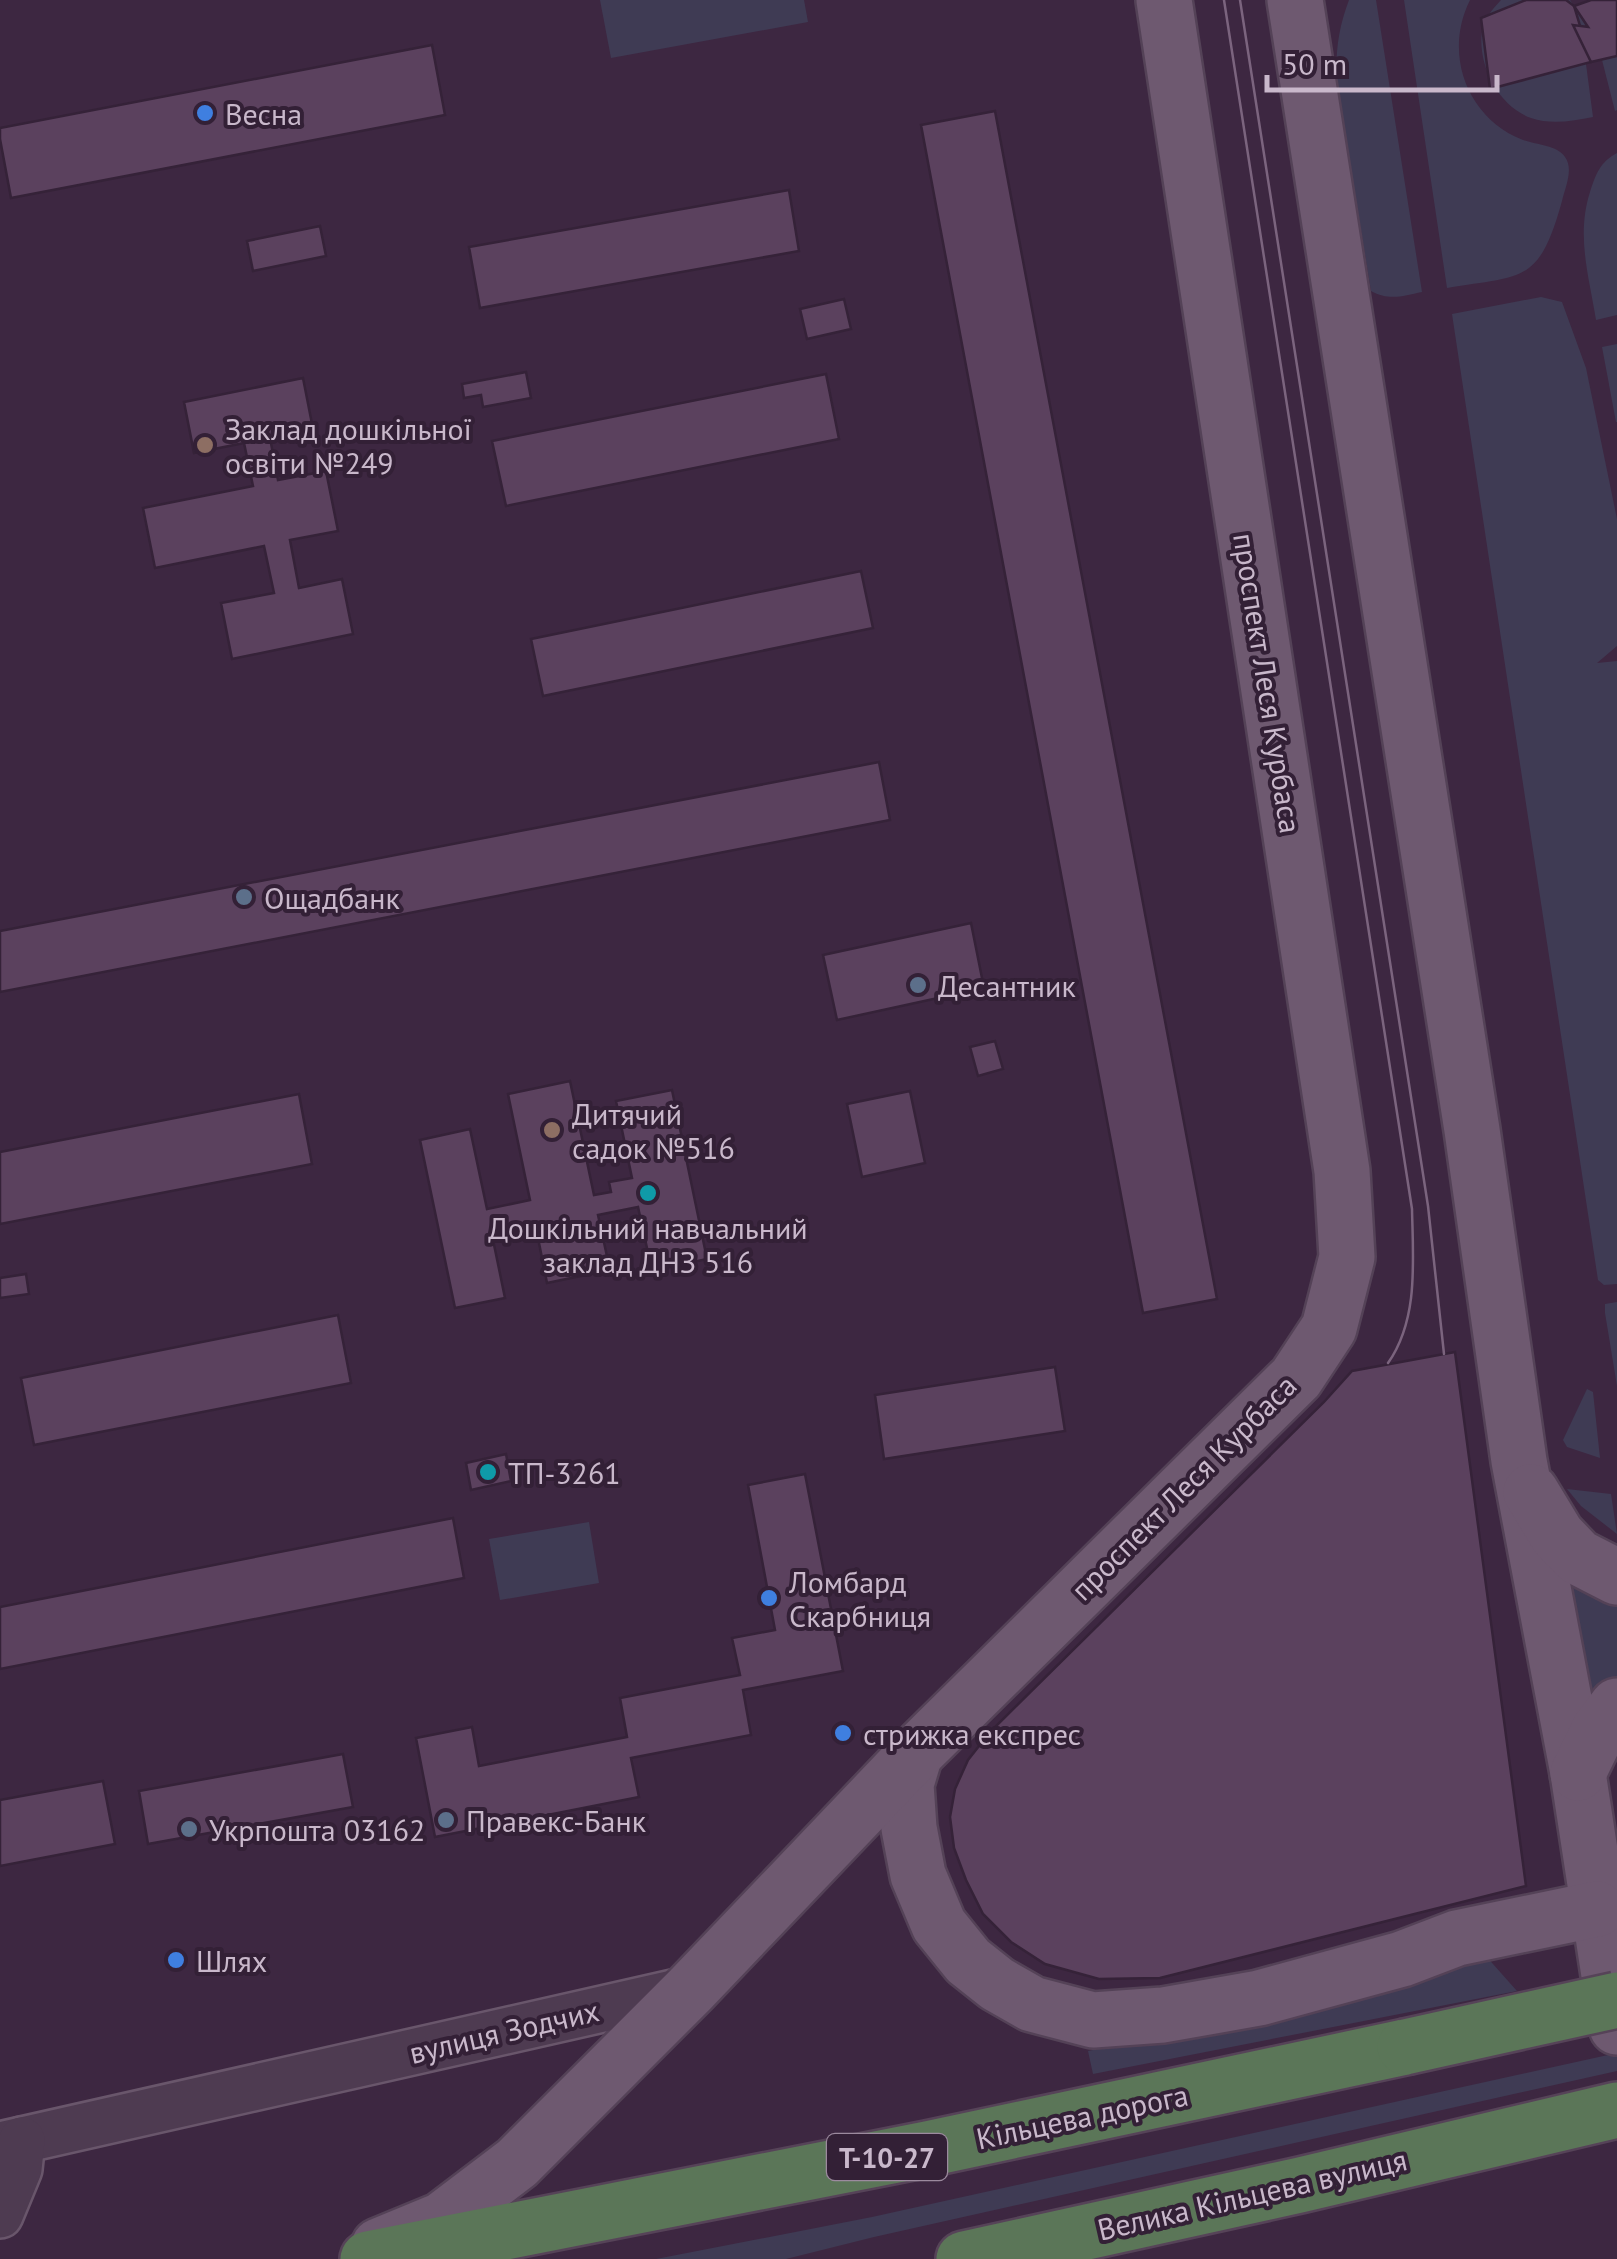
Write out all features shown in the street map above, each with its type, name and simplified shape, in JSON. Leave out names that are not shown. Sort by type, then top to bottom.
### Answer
[{"type":"highway","name":"Кільцева дорога","points":[[368,2259],[927,2149],[1617,2000]]},
{"type":"highway","name":"Велика Кільцева вулиця","points":[[964,2259],[1617,2110]]},
{"type":"main road","name":"проспект Леся Курбаса","points":[[916,1754],[1296,1378],[1329,1328],[1346,1258],[1342,1171],[1164,0]]},
{"type":"main road","points":[[1295,0],[1472,1130],[1517,1449],[1597,1766]]},
{"type":"main road","points":[[1517,1449],[1540,1510],[1557,1534],[1578,1556],[1617,1577]]},
{"type":"main road","points":[[1617,1706],[1599,1730],[1597,1805],[1587,1846],[1617,2027]]},
{"type":"main road","points":[[916,1754],[906,1784],[909,1828],[918,1875],[939,1926],[968,1961],[997,1984],[1032,2004],[1093,2020],[1163,2016],[1259,1998],[1402,1959],[1457,1938],[1598,1909]]},
{"type":"main road","points":[[348,2259],[442,2220],[518,2163],[691,1990],[916,1754]]},
{"type":"street","points":[[1134,0],[1176,78]]},
{"type":"street","points":[[1308,79],[1322,0]]},
{"type":"street","name":"вулиця Зодчих","points":[[11,2143],[691,1990]]},
{"type":"street","points":[[0,2215],[15,2184],[22,2155],[11,2143]]},
{"type":"shaded area","points":[[600,0],[804,0],[808,22],[611,58]]},
{"type":"shaded area","points":[[1349,0],[1376,0],[1422,292],[1390,297],[1371,291],[1337,85],[1338,42]]},
{"type":"shaded area","points":[[1404,0],[1470,0],[1462,21],[1460,62],[1475,100],[1504,130],[1557,150],[1568,162],[1567,185],[1545,248],[1536,262],[1511,277],[1447,288]]},
{"type":"shaded area","points":[[1501,0],[1570,0],[1588,27],[1584,49],[1593,117],[1562,122],[1531,118],[1499,93],[1486,67],[1481,40],[1484,22]]},
{"type":"shaded area","points":[[1617,56],[1617,110],[1615,111],[1602,60]]},
{"type":"shaded area","points":[[1617,153],[1617,315],[1596,320],[1585,256],[1586,208],[1599,169]]},
{"type":"shaded area","points":[[1541,297],[1562,302],[1586,368],[1617,519],[1617,646],[1597,663],[1617,661],[1617,1284],[1604,1285],[1598,1280],[1452,314]]},
{"type":"shaded area","points":[[1617,344],[1617,422],[1616,422],[1602,347]]},
{"type":"shaded area","points":[[1617,1302],[1617,1386],[1605,1304]]},
{"type":"shaded area","points":[[1587,1389],[1593,1392],[1600,1458],[1567,1447],[1563,1440]]},
{"type":"shaded area","points":[[1567,1489],[1611,1494],[1617,1534],[1581,1506]]},
{"type":"shaded area","points":[[589,1522],[599,1583],[500,1600],[489,1539]]},
{"type":"shaded area","points":[[1551,1556],[1617,1601],[1617,1690],[1583,1733]]},
{"type":"shaded area","points":[[1485,1955],[1517,1991],[1093,2074],[1088,2051],[1221,2024]]},
{"type":"shaded area","points":[[1617,2053],[1617,2071],[786,2259],[656,2259],[872,2217]]},
{"type":"building","points":[[1526,0],[1566,0],[1574,6],[1591,62],[1490,89],[1481,18]]},
{"type":"building","points":[[1591,0],[1617,0],[1617,56],[1591,62],[1573,25],[1588,27],[1574,6]]},
{"type":"building","points":[[432,45],[445,115],[11,198],[0,128]]},
{"type":"building","points":[[995,111],[1217,1299],[1143,1313],[921,125]]},
{"type":"building","points":[[789,190],[799,251],[480,308],[469,247]]},
{"type":"building","points":[[320,226],[326,256],[253,271],[247,241]]},
{"type":"building","points":[[844,299],[851,329],[807,339],[800,309]]},
{"type":"building","points":[[526,372],[531,398],[483,407],[481,395],[464,398],[462,384]]},
{"type":"building","points":[[826,374],[839,439],[506,506],[492,441]]},
{"type":"building","points":[[303,378],[313,429],[270,438],[278,480],[326,471],[338,531],[290,540],[299,588],[342,579],[353,634],[232,659],[221,603],[274,593],[264,546],[155,568],[143,508],[253,486],[244,443],[194,453],[184,402]]},
{"type":"building","points":[[861,571],[873,628],[543,696],[531,639]]},
{"type":"building","points":[[879,762],[890,820],[0,992],[0,931]]},
{"type":"building","points":[[971,923],[984,988],[837,1020],[823,955]]},
{"type":"building","points":[[995,1041],[1003,1069],[978,1076],[970,1047]]},
{"type":"building","name":"Дошкільний навчальний заклад ДНЗ 516","points":[[570,1081],[594,1195],[611,1192],[609,1182],[632,1178],[616,1101],[672,1090],[707,1259],[652,1271],[638,1207],[598,1215],[610,1270],[547,1283],[536,1228],[516,1233],[514,1225],[491,1230],[505,1298],[455,1308],[420,1140],[470,1129],[487,1209],[530,1200],[508,1094]]},
{"type":"building","points":[[910,1091],[925,1163],[862,1177],[847,1104]]},
{"type":"building","points":[[299,1094],[312,1164],[0,1224],[0,1152]]},
{"type":"building","points":[[26,1274],[29,1294],[0,1298],[0,1278]]},
{"type":"building","points":[[338,1315],[351,1383],[34,1445],[21,1378]]},
{"type":"building","points":[[1455,1352],[1526,1886],[1160,1978],[1099,1979],[1045,1964],[1011,1942],[983,1914],[954,1848],[950,1817],[955,1789],[968,1760],[990,1732],[1352,1371]]},
{"type":"building","points":[[1055,1367],[1065,1431],[884,1459],[875,1395]]},
{"type":"building","name":"ТП-3261","points":[[506,1454],[511,1481],[471,1490],[466,1463]]},
{"type":"building","points":[[805,1474],[843,1671],[743,1690],[751,1735],[631,1758],[639,1797],[435,1837],[416,1738],[472,1727],[479,1766],[627,1737],[620,1698],[740,1675],[732,1638],[775,1630],[748,1485]]},
{"type":"building","points":[[453,1518],[464,1578],[0,1669],[0,1607]]},
{"type":"building","points":[[343,1754],[353,1807],[148,1844],[139,1791]]},
{"type":"building","points":[[103,1781],[115,1844],[0,1866],[0,1800]]},
{"type":"tram line","points":[[1224,0],[1412,1209],[1412,1289],[1405,1328],[1388,1363]]},
{"type":"tram line","points":[[1240,0],[1428,1206],[1444,1354]]},
{"type":"place","name":"Весна","points":[[205,113]]},
{"type":"place","name":"Заклад дошкільної освіти №249","points":[[205,445]]},
{"type":"place","name":"Ощадбанк","points":[[244,897]]},
{"type":"place","name":"Десантник","points":[[918,985]]},
{"type":"place","name":"Дитячий садок №516","points":[[552,1130]]},
{"type":"place","name":"Дошкільний навчальний заклад ДНЗ 516","points":[[648,1193]]},
{"type":"place","name":"ТП-3261","points":[[488,1472]]},
{"type":"place","name":"Ломбард Скарбниця","points":[[769,1598]]},
{"type":"place","name":"стрижка експрес","points":[[843,1733]]},
{"type":"place","name":"Правекс-Банк","points":[[446,1820]]},
{"type":"place","name":"Укрпошта 03162","points":[[189,1829]]},
{"type":"place","name":"Шлях","points":[[176,1960]]}]
